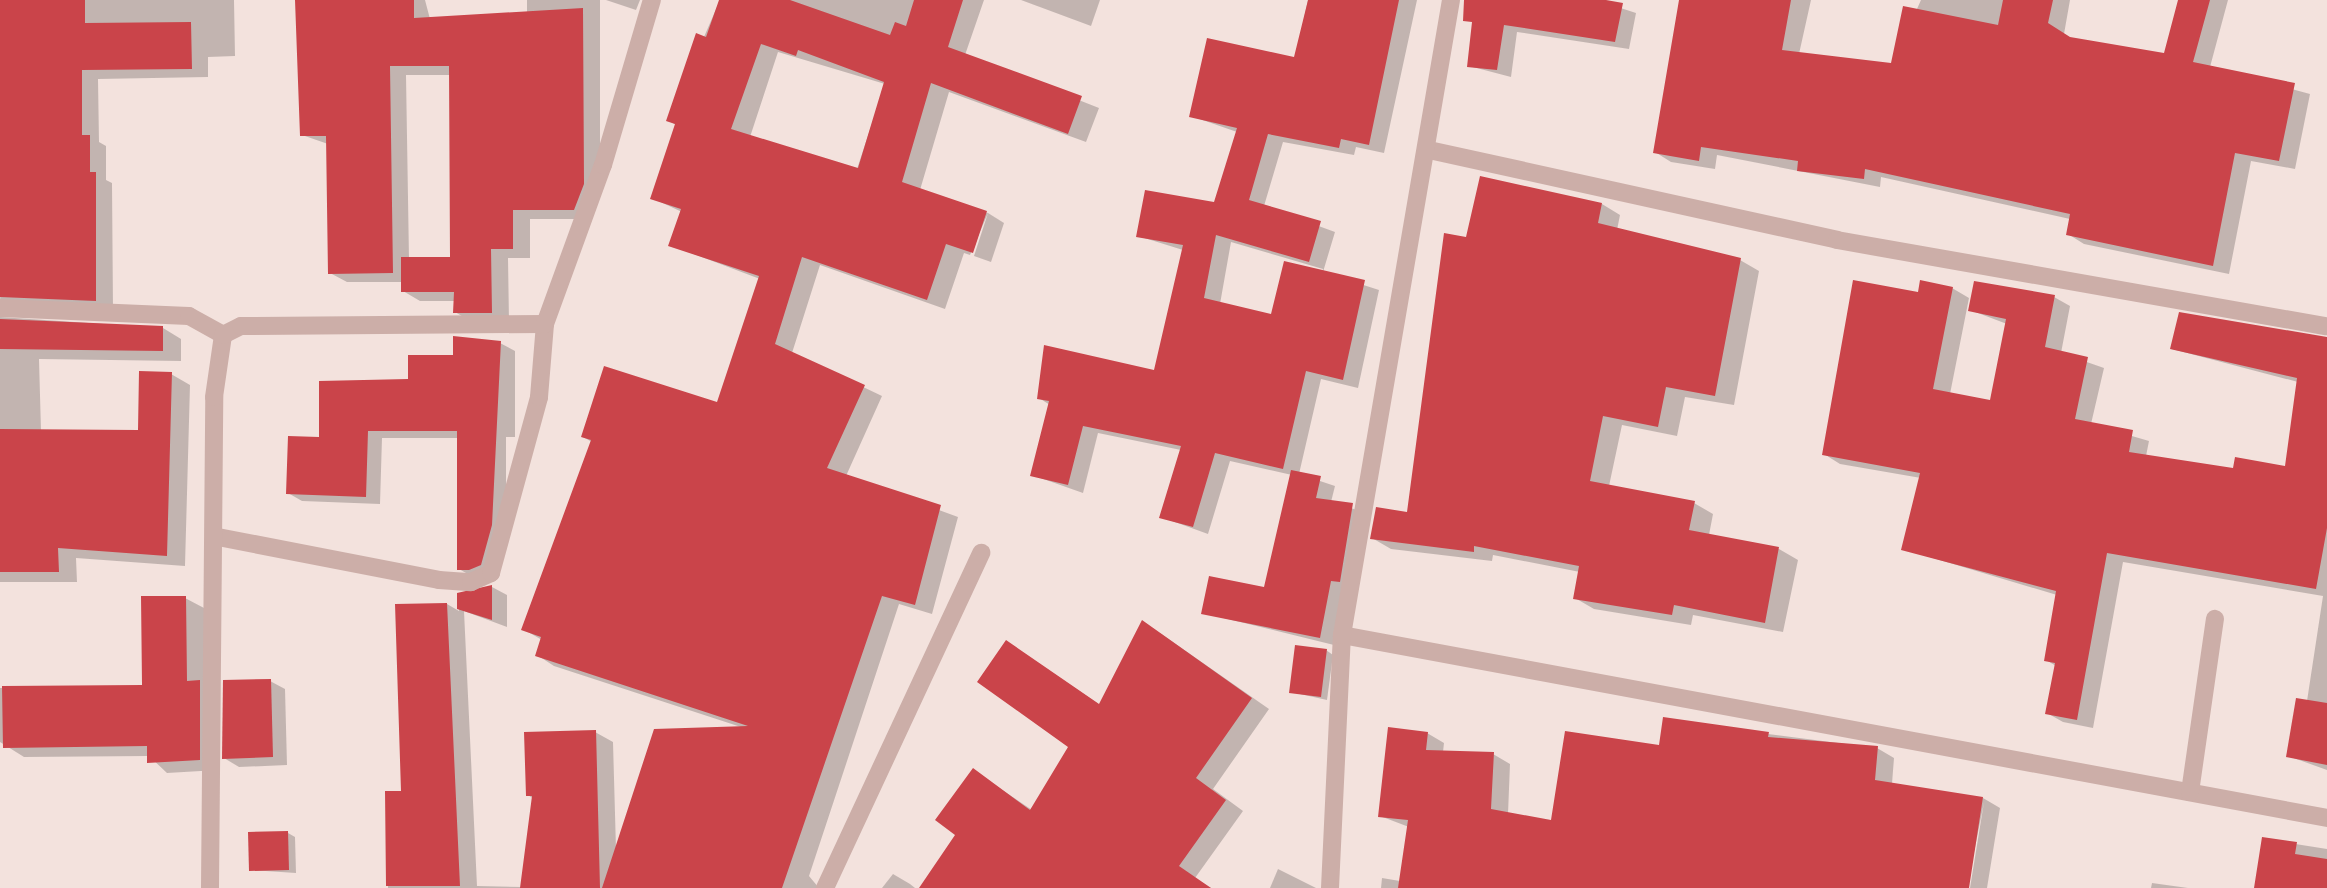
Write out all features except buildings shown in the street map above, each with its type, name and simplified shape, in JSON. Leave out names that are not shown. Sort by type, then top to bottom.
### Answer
[{"type":"street","points":[[218,537],[439,580],[471,582],[491,573],[539,397],[545,324],[603,165],[652,0]]},
{"type":"street","points":[[1330,888],[1342,635],[1429,150],[1451,0]]},
{"type":"street","points":[[1429,150],[1837,240],[2327,326]]},
{"type":"street","points":[[0,308],[189,316],[223,335]]},
{"type":"street","points":[[223,335],[241,326],[545,324]]},
{"type":"street","points":[[210,888],[218,537],[214,397],[223,335]]},
{"type":"street","points":[[825,888],[981,553]]},
{"type":"street","points":[[2190,792],[2215,620]]},
{"type":"street","points":[[1342,635],[2327,818]]}]
